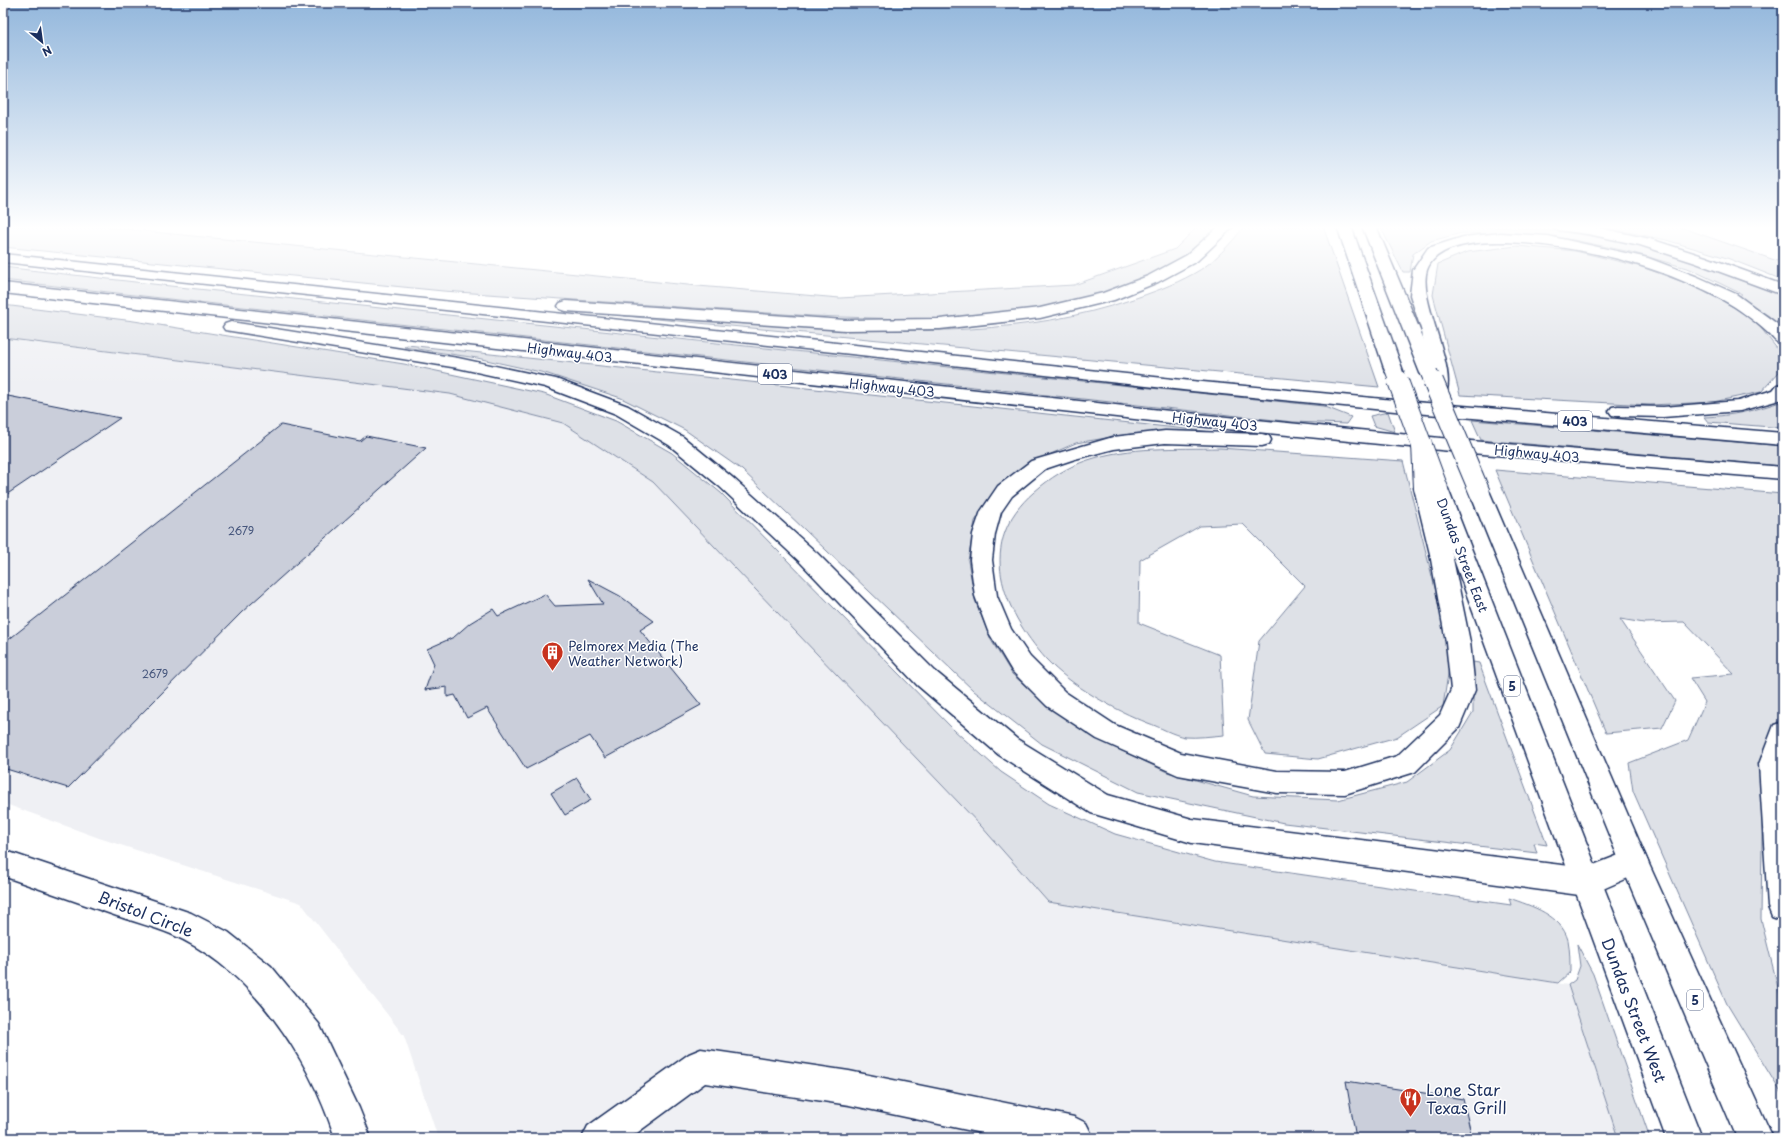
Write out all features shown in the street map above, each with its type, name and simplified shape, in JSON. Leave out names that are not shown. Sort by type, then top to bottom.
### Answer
[{"type":"main road","name":"403","points":[[205,279],[652,329],[1367,403],[1783,439]]},
{"type":"main road","points":[[354,295],[495,301],[845,325],[940,324],[1040,313],[1108,297],[1152,279]]},
{"type":"main road","points":[[1362,279],[1394,371],[1422,444],[1431,489],[1441,554],[1458,642],[1463,690],[1450,721],[1406,764],[1345,783],[1277,782],[1178,764],[1106,732],[1056,699],[1020,664],[1000,631],[986,596],[981,560],[984,534],[991,511],[1005,491],[1038,465],[1068,454],[1113,444],[1165,437],[1471,447]]},
{"type":"main road","name":"5","points":[[1393,279],[1434,373],[1438,393],[1634,862],[1755,1138]]},
{"type":"main road","points":[[1419,279],[1418,295],[1430,332],[1434,373]]},
{"type":"main road","points":[[1691,279],[1730,297],[1774,329],[1783,340]]},
{"type":"main road","points":[[1753,279],[1783,290]]},
{"type":"main road","name":"Highway 403","points":[[3,288],[712,368],[1471,447],[1783,473]]},
{"type":"main road","points":[[79,297],[117,309],[458,363],[550,383],[622,410],[676,441],[726,482],[809,558],[926,678],[1008,748],[1101,805],[1192,831],[1587,882],[1634,862]]},
{"type":"main road","points":[[1367,403],[1450,401],[1595,410],[1663,412],[1740,406],[1779,394],[1783,389]]},
{"type":"main road","name":"Dundas Street East","points":[[1431,489],[1587,882]]},
{"type":"main road","points":[[1783,732],[1772,764],[1783,907]]},
{"type":"main road","name":"Bristol Circle","points":[[3,863],[180,923],[217,943],[260,977],[307,1036],[347,1120],[353,1138]]},
{"type":"main road","name":"Dundas Street West","points":[[1587,882],[1684,1138]]},
{"type":"main road","points":[[600,1138],[702,1066],[849,1088],[1080,1137]]},
{"type":"shaded area","points":[[111,279],[1323,406],[1351,417],[1346,424],[1293,422],[3,280]]},
{"type":"shaded area","points":[[325,279],[630,279],[840,298],[1074,285],[1090,279],[1151,279],[1143,283],[1024,314],[933,320],[813,316],[443,291]]},
{"type":"shaded area","points":[[1182,279],[1342,279],[1379,387],[624,316],[850,329],[972,329],[1012,326],[1052,320],[1130,300]]},
{"type":"shaded area","points":[[1436,279],[1675,279],[1702,289],[1754,319],[1778,350],[1779,372],[1761,392],[1713,402],[1650,405],[1460,395],[1433,295]]},
{"type":"shaded area","points":[[1711,279],[1742,279],[1783,294],[1783,329],[1769,316],[1738,297],[1742,294]]},
{"type":"shaded area","points":[[3,305],[134,321],[404,364],[544,394],[616,421],[672,453],[721,493],[954,730],[1001,772],[1049,804],[1115,834],[1215,862],[1511,905],[1509,898],[1536,908],[1559,924],[1568,940],[1570,952],[1570,972],[1558,983],[1048,902],[981,826],[653,482],[563,423],[450,394],[3,338]]},
{"type":"shaded area","points":[[3,338],[450,394],[563,423],[653,482],[981,826],[1048,902],[1568,985],[1618,1138],[438,1138],[404,1036],[301,903],[99,838],[3,803]]},
{"type":"shaded area","points":[[407,345],[1223,433],[1224,435],[1130,434],[1076,443],[1030,463],[996,490],[975,521],[968,561],[975,600],[991,640],[1012,674],[1047,705],[1097,739],[1167,772],[1253,796],[1338,800],[1407,782],[1450,750],[1473,712],[1473,662],[1479,663],[1547,845],[1534,843],[1537,853],[1284,823],[1138,792],[1042,744],[974,691],[742,470],[685,430],[621,398],[545,373],[477,358],[404,347]]},
{"type":"shaded area","points":[[1783,401],[1783,428],[1708,422],[1704,417],[1744,412]]},
{"type":"shaded area","points":[[1388,412],[1395,432],[1374,426],[1370,416]]},
{"type":"shaded area","points":[[1472,420],[1783,446],[1783,466],[1481,440]]},
{"type":"shaded area","points":[[1220,448],[1403,461],[1444,624],[1449,668],[1443,706],[1397,737],[1318,759],[1265,754],[1248,720],[1259,641],[1305,586],[1243,524],[1200,526],[1140,560],[1139,623],[1220,655],[1224,735],[1185,737],[1171,733],[1135,718],[1081,688],[1068,679],[1046,659],[1030,640],[1017,619],[1007,598],[1001,576],[1000,554],[1005,533],[1016,512],[1034,492],[1046,482],[1059,473],[1088,460],[1120,452],[1137,450]]},
{"type":"shaded area","points":[[1495,470],[1783,494],[1783,708],[1763,758],[1761,919],[1783,1008],[1783,1096],[1727,1004],[1633,791],[1629,763],[1688,740],[1705,702],[1690,678],[1734,674],[1684,622],[1644,623],[1620,619],[1675,701],[1662,728],[1606,733]]},
{"type":"shaded area","points":[[1577,944],[1593,974],[1650,1138],[1618,1138],[1568,985],[1575,980],[1580,966]]},
{"type":"building","points":[[3,395],[120,418],[3,497]]},
{"type":"building","points":[[281,425],[360,441],[366,436],[426,448],[242,612],[68,788],[3,768],[3,644]]},
{"type":"building","name":"Pelmorex Media (The Weather Network)","points":[[588,579],[620,596],[654,621],[640,630],[701,705],[605,758],[590,736],[526,769],[487,708],[467,718],[455,695],[447,697],[447,687],[425,690],[434,664],[427,649],[454,637],[470,623],[493,609],[498,616],[545,594],[555,606],[603,604]]},
{"type":"building","points":[[577,778],[591,800],[565,815],[551,793]]},
{"type":"building","name":"Lone Star Texas Grill","points":[[1346,1081],[1463,1099],[1472,1138],[1356,1138]]},
{"type":"place","name":"Pelmorex Media (The Weather Network)","points":[[553,672]]},
{"type":"place","name":"Lone Star Texas Grill","points":[[1410,1118]]}]
